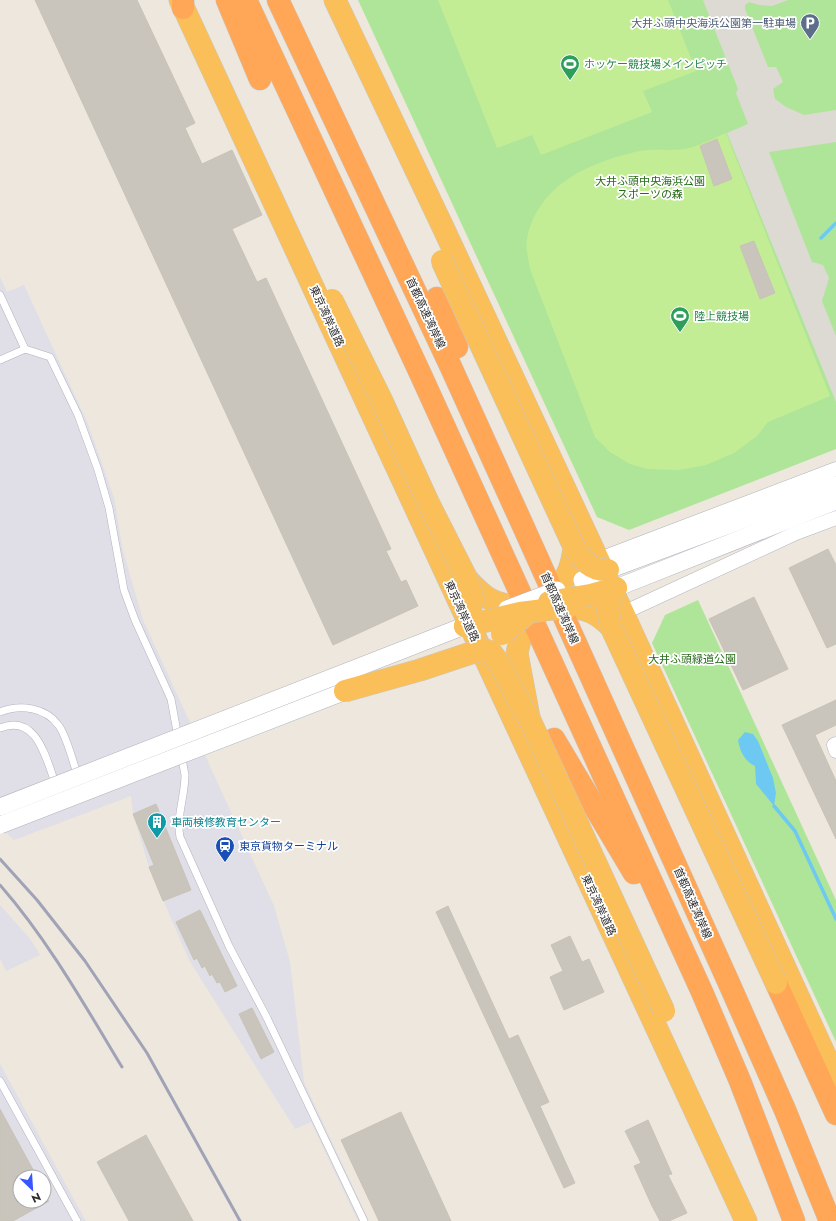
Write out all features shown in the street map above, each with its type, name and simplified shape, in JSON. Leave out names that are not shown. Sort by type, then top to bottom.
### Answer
[{"type":"highway","points":[[226,0],[260,79]]},
{"type":"highway","points":[[246,0],[417,366],[702,992],[740,1081],[793,1220]]},
{"type":"highway","name":"首都高速湾岸線","points":[[278,0],[450,365],[524,528],[785,1110],[830,1221]]},
{"type":"highway","points":[[335,0],[607,573],[617,620],[776,984],[836,1114]]},
{"type":"highway","name":"東京湾岸道路","points":[[182,3],[746,1221]]},
{"type":"highway","points":[[387,111],[442,261],[574,547],[591,567],[607,573]]},
{"type":"highway","points":[[252,154],[280,199],[332,300],[382,401],[428,502],[466,579],[473,600],[465,626]]},
{"type":"highway","points":[[438,298],[524,528]]},
{"type":"highway","points":[[529,718],[517,653],[521,636],[566,578],[572,565],[574,547]]},
{"type":"highway","points":[[465,626],[590,595],[607,573]]},
{"type":"highway","points":[[607,573],[607,606],[617,620],[836,1079]]},
{"type":"highway","points":[[466,579],[492,602],[502,605],[543,606],[590,611],[600,617],[617,620]]},
{"type":"highway","points":[[502,634],[582,580]]},
{"type":"highway","points":[[345,691],[420,670],[483,649],[488,649],[496,658],[518,702],[529,718],[725,1146],[746,1221]]},
{"type":"highway","points":[[554,739],[612,833],[691,977],[702,992]]},
{"type":"highway","points":[[776,984],[826,1058]]},
{"type":"highway","points":[[785,1110],[836,1216]]},
{"type":"street","points":[[607,573],[836,470]]},
{"type":"street","points":[[607,573],[836,485]]},
{"type":"street","points":[[582,580],[836,501]]},
{"type":"street","points":[[617,620],[796,533],[836,518]]},
{"type":"street","points":[[0,807],[465,626]]},
{"type":"street","points":[[0,825],[345,691],[502,634]]},
{"type":"street","points":[[836,744],[834,745],[836,750]]},
{"type":"lane","points":[[0,295],[25,349]]},
{"type":"lane","points":[[0,360],[25,349],[50,357],[78,415],[98,470],[109,508],[124,590],[135,620],[165,684],[174,713],[185,775],[185,788],[179,819],[180,837],[229,946],[267,1018],[364,1221]]},
{"type":"lane","points":[[0,712],[29,707],[49,716],[60,727],[78,776]]},
{"type":"lane","points":[[0,728],[9,724],[22,726],[30,730],[38,739],[56,785]]},
{"type":"lane","points":[[0,1081],[78,1221]]},
{"type":"shaded area","points":[[703,0],[788,0],[772,6],[759,5],[749,2],[745,5],[745,9],[768,67],[776,67],[783,82],[773,89],[775,99],[786,107],[804,115],[836,110],[836,142],[769,152],[812,262],[823,265],[829,278],[822,301],[836,336],[836,402],[727,133],[748,124],[736,93],[738,89]]},
{"type":"shaded area","points":[[0,277],[7,292],[24,285],[88,424],[114,498],[123,551],[143,620],[274,906],[290,962],[304,1082],[369,1221],[358,1221],[311,1122],[295,1129],[189,960],[149,867],[133,814],[131,796],[14,840],[0,827]]},
{"type":"shaded area","points":[[0,905],[30,939],[40,955],[6,971],[0,959]]},
{"type":"shaded area","points":[[0,1064],[84,1218],[86,1221],[0,1221]]},
{"type":"green space","name":"大井ふ頭中央海浜公園 スポーツの森","points":[[358,0],[836,0],[836,449],[629,530],[597,517]]},
{"type":"green space","name":"ホッケー競技場メインピッチ","points":[[438,0],[668,0],[696,71],[643,91],[652,112],[541,155],[532,135],[497,148]]},
{"type":"green space","name":"陸上競技場","points":[[726,133],[830,396],[768,422],[757,436],[734,453],[706,465],[679,470],[647,469],[630,464],[610,452],[595,437],[530,269],[527,239],[533,220],[542,204],[554,190],[569,178],[585,169],[640,151],[677,150],[689,148]]},
{"type":"green space","name":"大井ふ頭緑道公園","points":[[698,600],[836,900],[836,1042],[652,643],[665,615]]},
{"type":"water","points":[[745,732],[753,734],[758,741],[773,778],[776,793],[774,806],[756,784],[755,766],[745,758],[741,752],[738,740]]},
{"type":"building","points":[[35,0],[137,0],[195,123],[185,128],[202,164],[232,150],[262,215],[232,229],[257,282],[266,278],[391,549],[386,551],[401,582],[406,580],[418,606],[333,645]]},
{"type":"building","points":[[717,139],[732,179],[714,186],[700,146]]},
{"type":"building","points":[[754,241],[775,293],[760,299],[740,246]]},
{"type":"building","points":[[828,549],[836,565],[836,644],[827,648],[789,568]]},
{"type":"building","points":[[754,597],[788,669],[743,690],[709,619]]},
{"type":"building","points":[[836,700],[836,725],[815,735],[836,781],[836,839],[782,725]]},
{"type":"building","name":"車両検修教育センター","points":[[156,804],[191,890],[163,901],[149,867],[154,865],[133,814]]},
{"type":"building","points":[[448,906],[509,1039],[518,1035],[549,1102],[540,1106],[575,1183],[564,1188],[436,912]]},
{"type":"building","points":[[200,910],[237,986],[225,992],[220,982],[217,983],[212,974],[210,976],[205,966],[202,968],[197,958],[194,960],[176,922]]},
{"type":"building","points":[[570,936],[582,962],[589,959],[604,992],[564,1010],[550,977],[563,971],[551,945]]},
{"type":"building","points":[[252,1008],[274,1052],[261,1059],[239,1014]]},
{"type":"building","points":[[0,1109],[33,1169],[12,1169],[12,1209],[35,1209],[13,1221],[0,1221]]},
{"type":"building","points":[[401,1112],[451,1221],[379,1221],[341,1140]]},
{"type":"building","points":[[648,1120],[672,1174],[668,1175],[687,1213],[669,1221],[660,1221],[652,1206],[634,1166],[641,1163],[625,1131]]},
{"type":"building","points":[[146,1135],[193,1221],[129,1221],[97,1162]]},
{"type":"waterway","points":[[821,238],[836,223]]},
{"type":"waterway","points":[[774,806],[795,831],[836,919]]},
{"type":"railway","points":[[0,859],[37,900],[85,961],[147,1053],[240,1221]]},
{"type":"railway","points":[[0,885],[50,950],[122,1067]]},
{"type":"place","name":"大井ふ頭中央海浜公園第一駐車場","points":[[810,40]]},
{"type":"place","name":"ホッケー競技場メインピッチ","points":[[570,81]]},
{"type":"place","name":"陸上競技場","points":[[680,333]]},
{"type":"place","name":"車両検修教育センター","points":[[157,839]]},
{"type":"place","name":"東京貨物ターミナル","points":[[225,863]]}]
